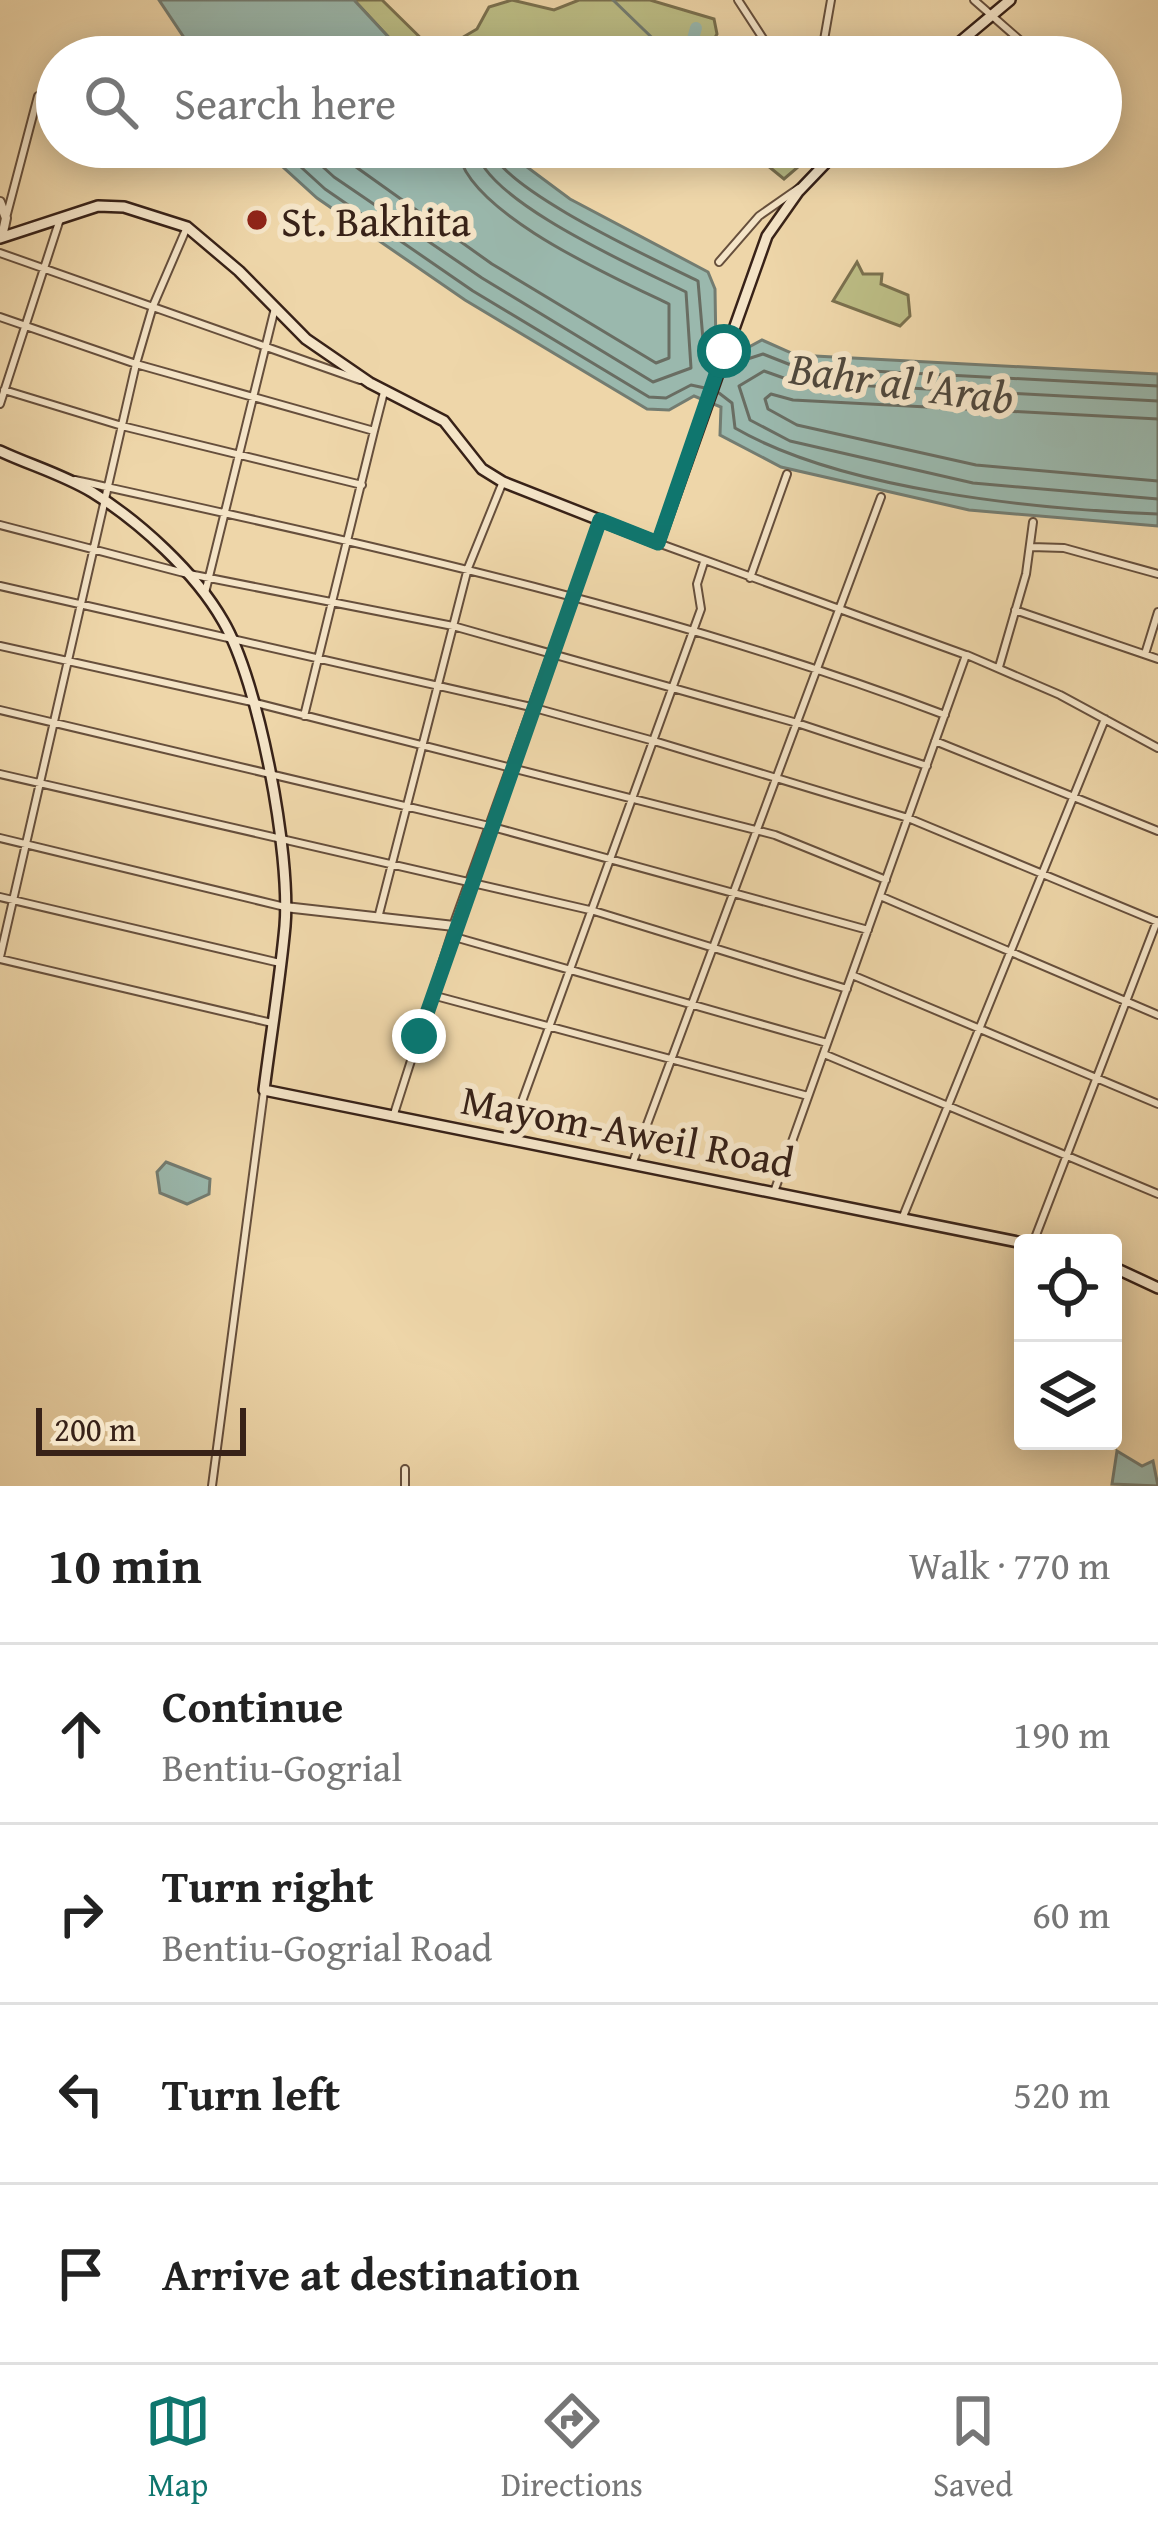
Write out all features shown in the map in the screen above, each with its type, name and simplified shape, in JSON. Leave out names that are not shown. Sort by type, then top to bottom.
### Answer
[{"type":"main road","points":[[968,36],[1010,0]]},
{"type":"main road","points":[[1,237],[98,206],[124,207],[187,227],[305,339],[384,392],[444,421],[482,469],[503,482],[658,543],[767,236],[821,168]]},
{"type":"main road","points":[[0,451],[106,502],[205,596],[231,639],[252,702],[267,772],[285,907],[264,1090]]},
{"type":"main road","name":"Mayom-Aweil Road","points":[[264,1090],[1014,1241]]},
{"type":"main road","points":[[1122,1271],[1158,1288]]},
{"type":"street","points":[[737,0],[761,36]]},
{"type":"street","points":[[824,36],[830,0]]},
{"type":"street","points":[[974,0],[1014,36]]},
{"type":"street","points":[[1,237],[36,105]]},
{"type":"street","points":[[719,262],[758,216],[804,185]]},
{"type":"street","points":[[0,202],[6,218]]},
{"type":"street","points":[[0,404],[61,215]]},
{"type":"street","points":[[187,227],[153,306],[136,364],[0,958],[272,1023]]},
{"type":"street","points":[[0,253],[370,383]]},
{"type":"street","points":[[205,596],[275,308]]},
{"type":"street","points":[[0,317],[136,364],[374,431]]},
{"type":"street","points":[[4,390],[122,427],[362,485]]},
{"type":"street","points":[[304,716],[384,392]]},
{"type":"street","points":[[750,578],[787,474]]},
{"type":"street","points":[[54,475],[572,595],[818,666],[945,715]]},
{"type":"street","points":[[378,918],[468,568],[503,482]]},
{"type":"street","points":[[634,1162],[881,497]]},
{"type":"street","points":[[393,1117],[489,826],[600,520]]},
{"type":"street","points":[[999,667],[1031,547],[1033,522]]},
{"type":"street","points":[[0,525],[184,573],[334,598],[453,626],[797,723],[927,766]]},
{"type":"street","points":[[658,543],[999,667],[1158,748]]},
{"type":"street","points":[[1031,547],[1064,548],[1158,574]]},
{"type":"street","points":[[508,1140],[692,632],[705,560]]},
{"type":"street","points":[[0,586],[439,685],[654,741],[908,818],[1158,921],[1036,1234]]},
{"type":"street","points":[[1015,610],[1158,659]]},
{"type":"street","points":[[1144,654],[1158,613]]},
{"type":"street","points":[[0,646],[252,702],[634,799],[808,845],[886,880]]},
{"type":"street","points":[[774,1192],[966,655]]},
{"type":"street","points":[[0,710],[489,826],[868,929]]},
{"type":"street","points":[[902,1219],[1105,719]]},
{"type":"street","points":[[935,741],[1158,832]]},
{"type":"street","points":[[0,774],[594,911],[847,989]]},
{"type":"street","points":[[0,838],[285,907],[453,931],[827,1043]]},
{"type":"street","points":[[880,896],[1158,1015]]},
{"type":"street","points":[[0,897],[280,963]]},
{"type":"street","points":[[852,975],[1158,1104]]},
{"type":"street","points":[[432,995],[808,1096]]},
{"type":"street","points":[[824,1054],[1158,1194]]},
{"type":"street","points":[[212,1486],[264,1090]]},
{"type":"street","points":[[405,1469],[405,1486]]},
{"type":"green space","points":[[354,0],[382,0],[419,36],[387,36]]},
{"type":"green space","points":[[512,0],[554,10],[579,0],[650,0],[714,19],[717,34],[465,36],[477,29],[489,7]]},
{"type":"green space","points":[[771,168],[797,168],[784,179]]},
{"type":"green space","points":[[857,262],[863,274],[882,274],[881,284],[908,295],[910,316],[900,326],[833,301]]},
{"type":"water","points":[[159,0],[354,0],[387,36],[183,36]]},
{"type":"water","name":"Bahr al 'Arab","points":[[284,168],[528,168],[570,199],[708,272],[715,289],[716,350],[736,354],[762,340],[796,355],[1158,374],[1158,526],[969,510],[781,467],[720,435],[721,407],[694,396],[669,410],[647,409],[465,300],[317,198]]},
{"type":"water","points":[[166,1162],[210,1179],[209,1194],[187,1204],[160,1193],[157,1172]]},
{"type":"water","points":[[1117,1451],[1142,1466],[1153,1461],[1158,1486],[1112,1484]]},
{"type":"waterway","points":[[613,0],[650,36]]},
{"type":"waterway","points":[[694,36],[696,28]]},
{"type":"place","name":"St. Bakhita","points":[[257,220]]},
{"type":"route","points":[[419,1036],[600,520],[658,543],[724,351]]}]
